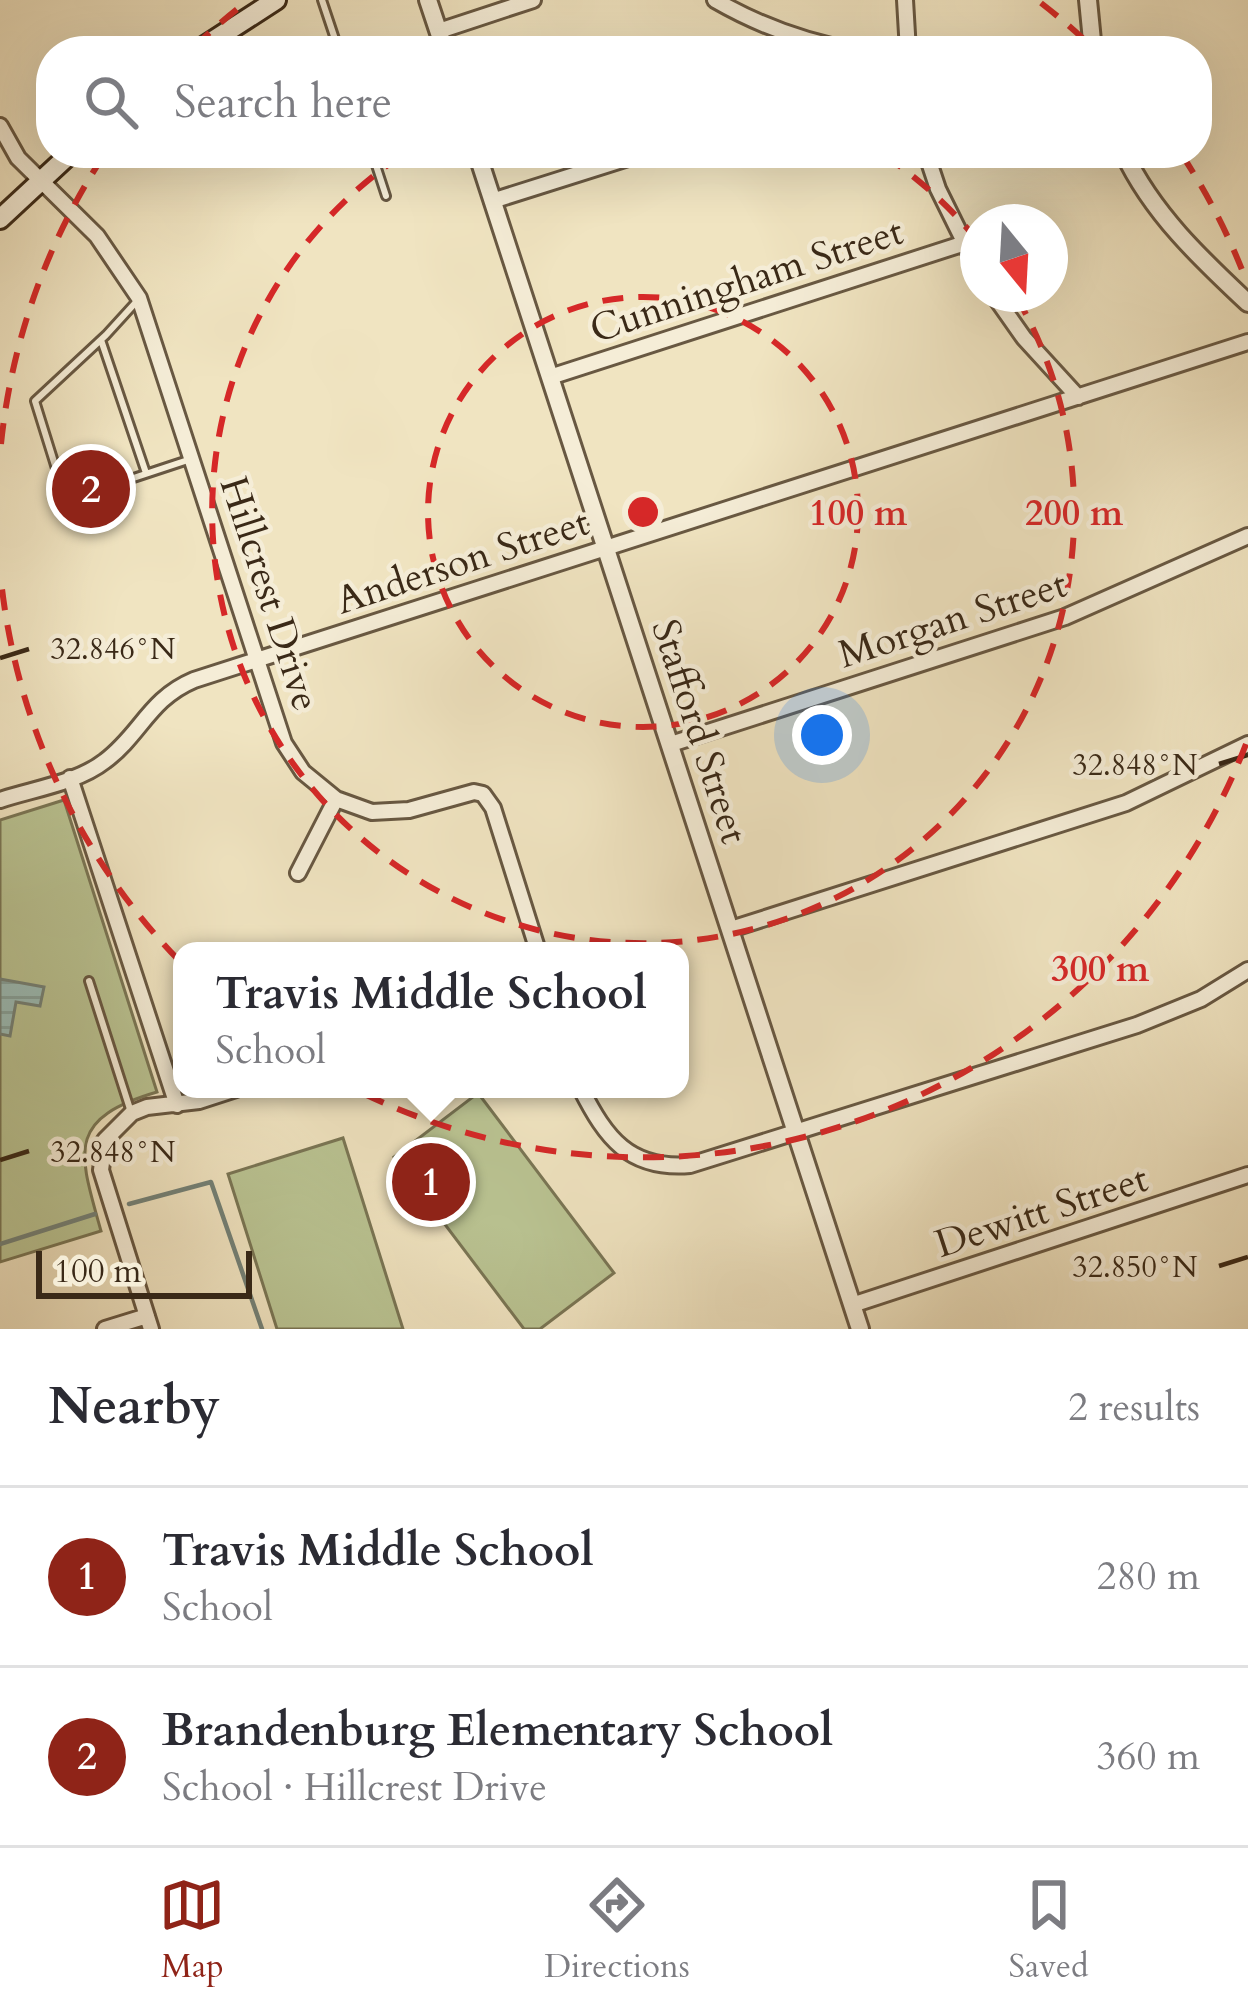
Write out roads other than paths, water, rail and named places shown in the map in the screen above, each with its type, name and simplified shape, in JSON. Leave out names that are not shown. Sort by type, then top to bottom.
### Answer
[{"type":"main road","points":[[220,36],[276,0]]},
{"type":"main road","points":[[0,219],[55,168]]},
{"type":"street","points":[[428,0],[440,36]]},
{"type":"street","points":[[439,32],[532,0]]},
{"type":"street","points":[[715,0],[785,36]]},
{"type":"street","points":[[905,0],[907,36]]},
{"type":"street","points":[[1088,0],[1092,36]]},
{"type":"street","name":"Hillcrest Drive","points":[[0,126],[18,158],[97,236],[139,298],[284,742],[303,772],[336,799]]},
{"type":"street","name":"Stafford Street","points":[[482,168],[860,1329]]},
{"type":"street","points":[[492,201],[596,168]]},
{"type":"street","points":[[932,168],[960,239]]},
{"type":"street","points":[[1133,168],[1184,240],[1248,303]]},
{"type":"street","name":"Cunningham Street","points":[[550,376],[960,245]]},
{"type":"street","points":[[1006,312],[1078,397]]},
{"type":"street","name":"Anderson Street","points":[[0,800],[89,771],[112,756],[155,704],[178,687],[1248,343]]},
{"type":"street","name":"Morgan Street","points":[[671,744],[1065,616],[1248,536]]},
{"type":"street","points":[[730,929],[1126,803],[1248,744]]},
{"type":"street","points":[[70,778],[173,1093]]},
{"type":"street","points":[[298,873],[336,799],[372,812],[393,812],[474,792],[483,794],[493,808],[535,942]]},
{"type":"street","points":[[585,1098],[609,1138],[638,1158],[675,1166],[706,1162],[1170,1013],[1248,970]]},
{"type":"street","points":[[175,1098],[177,1105]]},
{"type":"street","points":[[105,1329],[149,1322],[101,1170],[106,1140],[132,1113],[203,1098]]},
{"type":"street","name":"Dewitt Street","points":[[852,1305],[1248,1175]]},
{"type":"lane","points":[[322,0],[334,36]]},
{"type":"lane","points":[[377,168],[386,196]]},
{"type":"lane","points":[[139,298],[35,401],[63,491],[85,494],[193,458]]},
{"type":"lane","points":[[101,340],[147,474]]},
{"type":"lane","points":[[89,981],[132,1113]]},
{"type":"water","points":[[0,979],[44,987],[40,1006],[16,1002],[10,1036],[0,1034]]},
{"type":"waterway","points":[[129,1204],[211,1182],[262,1329]]},
{"type":"waterway","points":[[0,1244],[95,1214]]},
{"type":"place","name":"Brandenburg Elementary School","points":[[91,489]]},
{"type":"place","name":"Travis Middle School","points":[[431,1182]]}]
